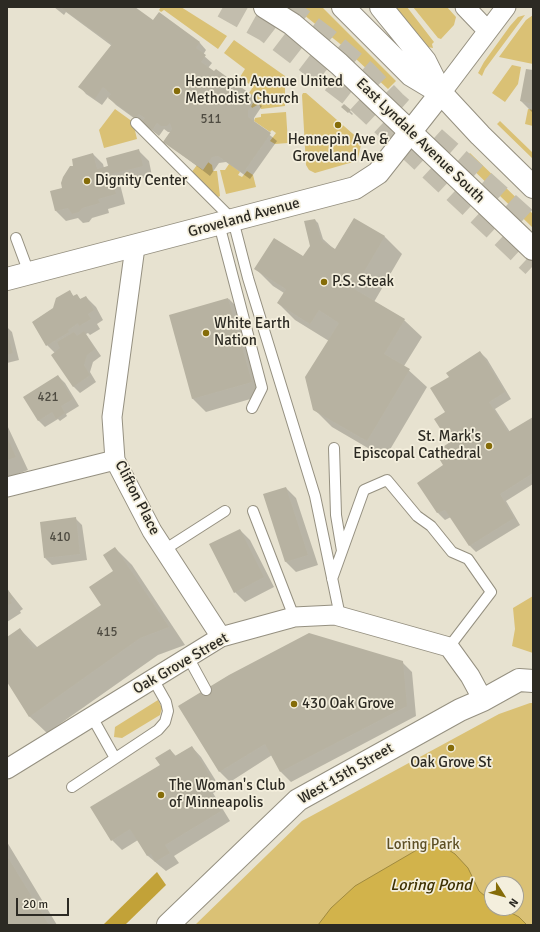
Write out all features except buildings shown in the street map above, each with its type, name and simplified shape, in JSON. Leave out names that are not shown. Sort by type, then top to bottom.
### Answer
[{"type":"street","name":"East Lyndale Avenue South","points":[[265,7],[292,24],[339,64],[533,249]]},
{"type":"street","points":[[343,7],[411,75],[441,94],[533,187]]},
{"type":"street","points":[[380,7],[424,61],[441,94]]},
{"type":"street","points":[[465,7],[487,30]]},
{"type":"street","points":[[441,94],[487,30],[506,7]]},
{"type":"street","name":"Groveland Avenue","points":[[7,279],[135,247],[355,188],[378,173],[441,94]]},
{"type":"street","name":"Clifton Place","points":[[135,247],[112,417],[115,460],[152,531],[221,637]]},
{"type":"street","points":[[7,488],[115,460]]},
{"type":"street","name":"Oak Grove Street","points":[[7,769],[221,637],[294,617],[335,615],[449,647]]},
{"type":"street","points":[[449,647],[470,676],[483,700]]},
{"type":"street","name":"West 15th Street","points":[[168,925],[298,800],[460,710],[483,700],[519,680],[533,681]]},
{"type":"lane","points":[[136,123],[226,222],[248,278],[315,496],[340,616]]},
{"type":"lane","points":[[226,222],[262,388],[252,408]]},
{"type":"lane","points":[[16,238],[29,274]]},
{"type":"lane","points":[[334,448],[336,515],[342,553]]},
{"type":"lane","points":[[332,579],[364,490],[387,480],[417,516],[431,526],[452,552],[468,559],[491,592],[449,647]]},
{"type":"lane","points":[[164,550],[224,511]]},
{"type":"lane","points":[[253,511],[294,617]]},
{"type":"lane","points":[[188,658],[206,690]]},
{"type":"lane","points":[[72,787],[158,730],[165,722],[168,711],[166,702],[152,679]]},
{"type":"lane","points":[[92,716],[115,758]]},
{"type":"green space","points":[[161,7],[181,7],[227,36],[218,49],[164,10],[161,12],[159,10]]},
{"type":"green space","points":[[294,7],[322,7],[396,81],[388,89],[339,43]]},
{"type":"green space","points":[[394,7],[407,7],[434,42],[432,44],[433,48],[427,47]]},
{"type":"green space","points":[[413,7],[447,7],[456,17],[454,25],[441,39],[438,38]]},
{"type":"green space","points":[[525,15],[485,69],[482,76],[478,73],[484,62],[510,26],[518,17]]},
{"type":"green space","points":[[533,15],[533,64],[499,57],[526,20]]},
{"type":"green space","points":[[234,40],[285,76],[285,106],[261,109],[259,104],[252,108],[251,106],[256,98],[249,93],[253,87],[240,77],[245,69],[224,53]]},
{"type":"green space","points":[[512,65],[521,67],[518,84],[505,102],[492,93]]},
{"type":"green space","points":[[303,93],[306,93],[360,140],[361,145],[358,158],[353,162],[315,173],[309,170],[306,165]]},
{"type":"green space","points":[[115,109],[133,122],[137,139],[104,148],[99,130]]},
{"type":"green space","points":[[528,109],[533,110],[533,126],[525,124]]},
{"type":"green space","points":[[286,112],[288,143],[275,144],[270,141],[276,133],[272,130],[270,132],[254,121],[255,118],[261,117],[261,114]]},
{"type":"green space","points":[[500,121],[533,153],[533,159],[497,124]]},
{"type":"green space","points":[[470,153],[533,214],[533,228],[463,160]]},
{"type":"green space","points":[[208,162],[212,165],[213,171],[217,171],[220,196],[218,197],[191,173],[197,165]]},
{"type":"green space","points":[[229,164],[240,172],[238,175],[242,177],[247,171],[253,175],[256,187],[226,194],[220,170],[225,170]]},
{"type":"green space","points":[[533,596],[533,653],[512,646],[515,629],[513,608]]},
{"type":"green space","points":[[158,700],[162,708],[160,715],[122,738],[114,737],[115,727]]},
{"type":"green space","name":"Loring Park","points":[[533,703],[533,925],[195,925],[302,821],[499,714]]},
{"type":"shaded area","points":[[157,872],[166,885],[125,925],[103,925]]},
{"type":"water","name":"Loring Pond","points":[[430,844],[441,845],[455,854],[468,868],[479,891],[484,895],[484,916],[517,916],[527,925],[318,925],[331,908],[355,886],[415,851]]},
{"type":"tunnel","points":[[223,7],[266,31],[357,101],[533,266]]},
{"type":"tunnel","points":[[286,7],[328,39],[365,71],[395,102],[533,225]]},
{"type":"place","name":"Hennepin Avenue United Methodist Church","points":[[177,91]]},
{"type":"place","name":"Hennepin Ave & Groveland Ave","points":[[338,125]]},
{"type":"place","name":"Dignity Center","points":[[87,181]]},
{"type":"place","name":"P.S. Steak","points":[[324,282]]},
{"type":"place","name":"White Earth Nation","points":[[206,333]]},
{"type":"place","name":"St. Mark's Episcopal Cathedral","points":[[489,446]]},
{"type":"place","name":"430 Oak Grove","points":[[294,704]]},
{"type":"place","name":"Oak Grove St","points":[[451,748]]},
{"type":"place","name":"The Woman's Club of Minneapolis","points":[[161,795]]}]
